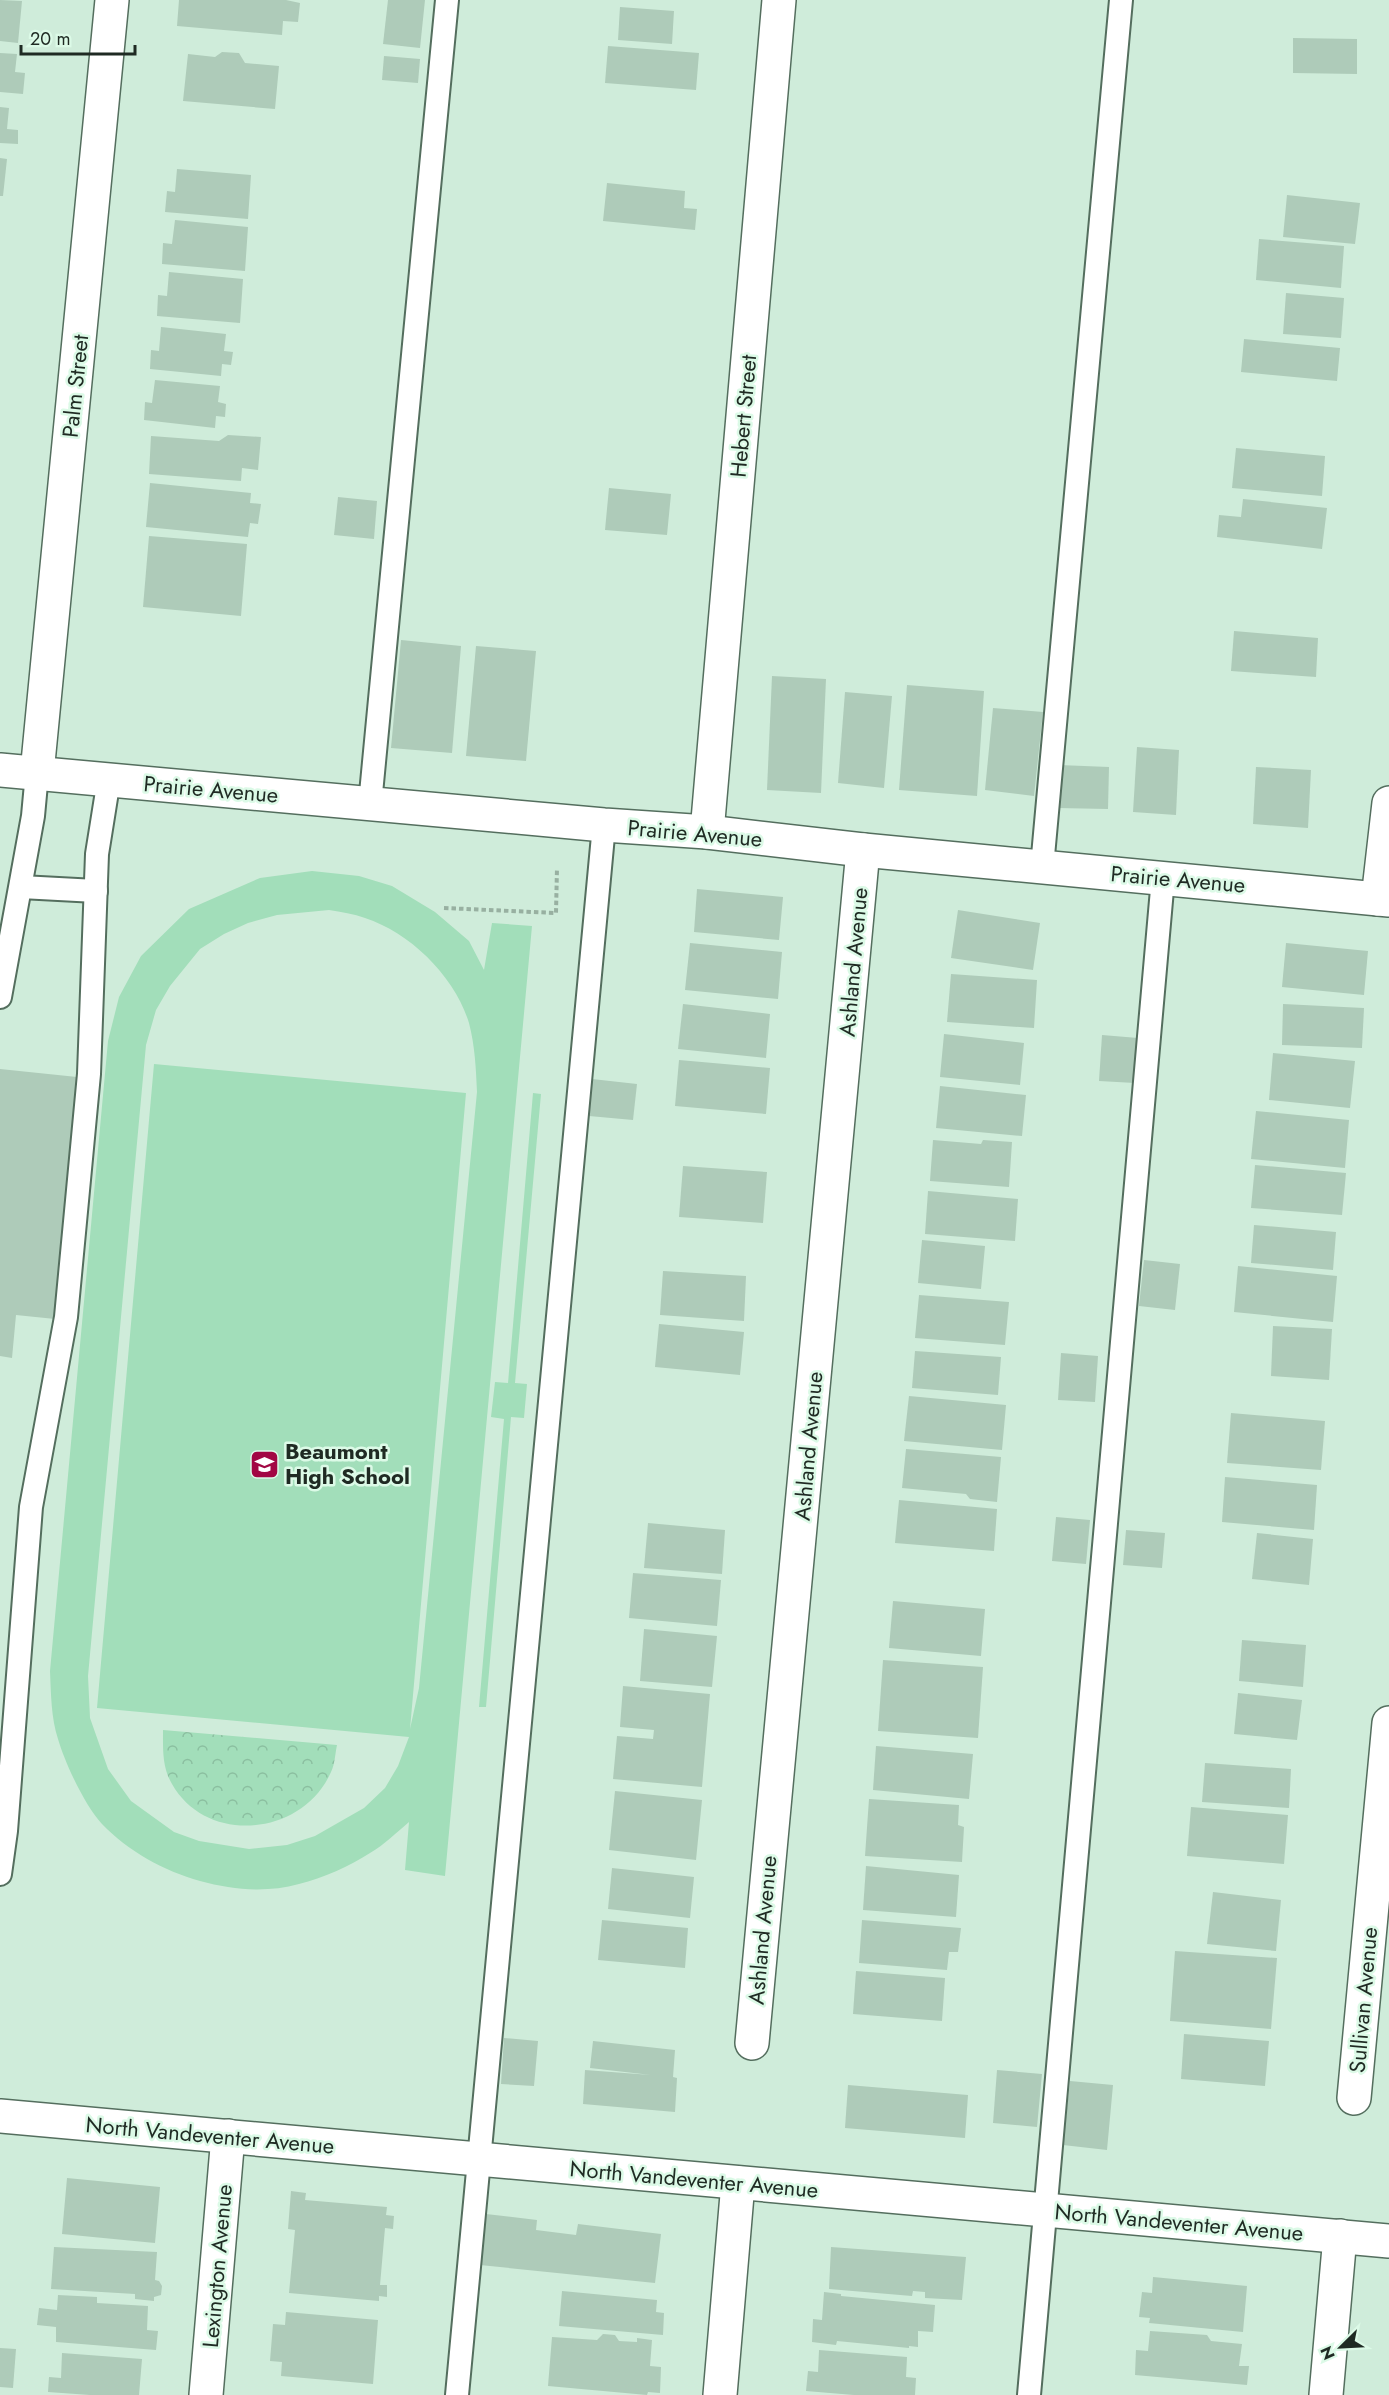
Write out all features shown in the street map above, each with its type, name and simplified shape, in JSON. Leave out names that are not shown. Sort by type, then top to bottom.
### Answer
[{"type":"street","name":"Palm Street","points":[[37,773],[112,0]]},
{"type":"street","name":"Hebert Street","points":[[707,832],[779,0]]},
{"type":"street","name":"Prairie Avenue","points":[[0,770],[604,825],[707,832],[864,850],[1384,899]]},
{"type":"street","points":[[1384,899],[1389,803]]},
{"type":"street","name":"Ashland Avenue","points":[[752,2043],[864,850]]},
{"type":"street","name":"Sullivan Avenue","points":[[1354,2098],[1389,1723]]},
{"type":"street","name":"North Vandeventer Avenue","points":[[0,2116],[1389,2241]]},
{"type":"street","name":"Lexington Avenue","points":[[206,2395],[228,2136]]},
{"type":"street","points":[[720,2395],[738,2182]]},
{"type":"street","points":[[1326,2395],[1340,2236]]},
{"type":"lane","points":[[370,804],[447,0]]},
{"type":"lane","points":[[1042,867],[1121,0]]},
{"type":"lane","points":[[0,998],[33,816],[37,773]]},
{"type":"lane","points":[[0,1874],[5,1772],[31,1507],[67,1306],[89,1074],[97,854],[109,779]]},
{"type":"lane","points":[[457,2395],[604,825]]},
{"type":"lane","points":[[1029,2395],[1163,878]]},
{"type":"lane","points":[[21,887],[96,891]]},
{"type":"path","points":[[444,908],[556,913],[557,868]]},
{"type":"green space","points":[[312,871],[359,876],[392,886],[435,912],[469,941],[484,970],[492,923],[532,926],[445,1876],[405,1870],[409,1822],[380,1846],[354,1862],[336,1871],[287,1887],[262,1889],[225,1887],[173,1872],[123,1843],[102,1824],[82,1796],[61,1749],[54,1723],[50,1671],[108,1041],[119,997],[141,956],[189,909],[260,878]],"holes":[[[329,910],[347,913],[382,925],[399,934],[429,959],[453,989],[462,1006],[469,1023],[475,1058],[477,1092],[419,1688],[410,1729],[466,1093],[154,1064],[97,1708],[409,1737],[398,1766],[385,1788],[364,1808],[315,1836],[287,1845],[249,1849],[199,1841],[174,1832],[131,1801],[108,1769],[90,1718],[88,1676],[146,1045],[156,1010],[170,986],[200,949],[224,934],[248,923],[277,915]]]},
{"type":"green space","points":[[533,1093],[541,1094],[515,1383],[527,1384],[524,1418],[511,1417],[486,1707],[479,1707],[504,1419],[491,1417],[495,1382],[508,1383]]},
{"type":"green space","points":[[163,1730],[337,1745],[331,1772],[318,1793],[299,1810],[278,1820],[254,1825],[230,1824],[208,1817],[188,1804],[172,1784],[165,1764]]},
{"type":"building","points":[[0,0],[22,1],[18,43],[0,41]]},
{"type":"building","points":[[179,0],[286,0],[300,3],[298,22],[283,21],[282,35],[177,26]]},
{"type":"building","points":[[388,0],[425,0],[420,48],[383,44]]},
{"type":"building","points":[[620,7],[674,11],[672,44],[618,40]]},
{"type":"building","points":[[1293,38],[1357,39],[1357,74],[1293,73]]},
{"type":"building","points":[[608,46],[699,53],[696,90],[605,83]]},
{"type":"building","points":[[222,52],[239,53],[245,63],[279,66],[275,109],[183,101],[188,54],[215,57]]},
{"type":"building","points":[[0,53],[17,54],[15,72],[25,73],[23,94],[0,92]]},
{"type":"building","points":[[384,56],[420,59],[418,83],[382,80]]},
{"type":"building","points":[[0,107],[9,108],[7,129],[18,130],[18,144],[0,143]]},
{"type":"building","points":[[0,158],[7,159],[3,196],[0,196]]},
{"type":"building","points":[[177,169],[251,175],[248,219],[165,212],[167,191],[175,192]]},
{"type":"building","points":[[607,183],[685,191],[684,208],[697,209],[695,230],[603,221]]},
{"type":"building","points":[[1287,195],[1360,203],[1355,244],[1283,237]]},
{"type":"building","points":[[175,220],[248,227],[245,271],[162,264],[163,243],[172,244]]},
{"type":"building","points":[[1259,239],[1344,246],[1341,288],[1256,280]]},
{"type":"building","points":[[169,272],[243,279],[240,323],[157,316],[158,295],[167,296]]},
{"type":"building","points":[[1286,293],[1344,298],[1341,338],[1283,334]]},
{"type":"building","points":[[161,327],[226,334],[224,351],[233,352],[231,365],[222,364],[221,376],[150,369],[151,350],[159,351]]},
{"type":"building","points":[[1244,339],[1340,348],[1337,381],[1241,372]]},
{"type":"building","points":[[155,380],[220,386],[218,402],[226,404],[225,417],[216,416],[215,428],[144,420],[145,402],[152,403]]},
{"type":"building","points":[[228,435],[261,437],[258,470],[242,468],[241,481],[149,474],[151,436],[219,441]]},
{"type":"building","points":[[1236,448],[1325,456],[1322,496],[1232,488]]},
{"type":"building","points":[[150,483],[251,493],[250,503],[261,504],[258,524],[250,523],[248,537],[146,527]]},
{"type":"building","points":[[609,488],[671,494],[667,535],[605,530]]},
{"type":"building","points":[[338,497],[377,501],[374,539],[334,535]]},
{"type":"building","points":[[1243,499],[1327,508],[1322,549],[1217,537],[1219,515],[1241,517]]},
{"type":"building","points":[[149,536],[247,544],[241,616],[143,607]]},
{"type":"building","points":[[1234,631],[1318,638],[1316,677],[1231,671]]},
{"type":"building","points":[[401,640],[461,646],[452,753],[391,748]]},
{"type":"building","points":[[476,646],[536,651],[526,761],[466,756]]},
{"type":"building","points":[[772,676],[826,679],[821,793],[767,790]]},
{"type":"building","points":[[907,685],[984,691],[977,796],[899,790]]},
{"type":"building","points":[[845,692],[892,696],[884,788],[838,783]]},
{"type":"building","points":[[993,708],[1043,712],[1034,796],[985,790]]},
{"type":"building","points":[[1137,747],[1179,750],[1176,815],[1133,812]]},
{"type":"building","points":[[1059,765],[1109,767],[1108,809],[1057,808]]},
{"type":"building","points":[[1256,767],[1311,770],[1308,828],[1253,824]]},
{"type":"building","points":[[697,889],[783,897],[779,940],[694,932]]},
{"type":"building","points":[[958,910],[1040,923],[1033,970],[951,958]]},
{"type":"building","points":[[690,943],[782,952],[778,999],[685,990]]},
{"type":"building","points":[[1286,943],[1368,951],[1364,995],[1282,987]]},
{"type":"building","points":[[951,974],[1037,980],[1034,1028],[947,1022]]},
{"type":"building","points":[[683,1004],[770,1014],[766,1058],[678,1049]]},
{"type":"building","points":[[1283,1004],[1364,1008],[1362,1048],[1282,1045]]},
{"type":"building","points":[[944,1034],[1024,1043],[1020,1085],[940,1077]]},
{"type":"building","points":[[1102,1035],[1138,1038],[1135,1083],[1099,1081]]},
{"type":"building","points":[[1273,1053],[1355,1061],[1350,1108],[1269,1100]]},
{"type":"building","points":[[679,1060],[770,1068],[766,1114],[675,1106]]},
{"type":"building","points":[[0,1069],[77,1077],[55,1319],[16,1315],[12,1358],[0,1356]]},
{"type":"building","points":[[592,1079],[637,1084],[633,1120],[589,1116]]},
{"type":"building","points":[[940,1086],[1026,1095],[1022,1136],[936,1128]]},
{"type":"building","points":[[1256,1111],[1349,1120],[1345,1168],[1251,1159]]},
{"type":"building","points":[[933,1140],[981,1144],[983,1140],[1012,1142],[1009,1187],[930,1181]]},
{"type":"building","points":[[1255,1165],[1346,1173],[1342,1215],[1251,1208]]},
{"type":"building","points":[[683,1166],[767,1172],[763,1223],[679,1217]]},
{"type":"building","points":[[928,1191],[1018,1199],[1015,1241],[925,1234]]},
{"type":"building","points":[[1254,1225],[1336,1232],[1333,1270],[1251,1263]]},
{"type":"building","points":[[922,1240],[985,1246],[981,1289],[918,1283]]},
{"type":"building","points":[[1144,1260],[1180,1264],[1175,1310],[1139,1306]]},
{"type":"building","points":[[1238,1266],[1337,1276],[1333,1322],[1234,1312]]},
{"type":"building","points":[[663,1271],[746,1276],[744,1321],[660,1315]]},
{"type":"building","points":[[919,1295],[1009,1302],[1005,1345],[915,1338]]},
{"type":"building","points":[[659,1324],[744,1332],[740,1375],[655,1367]]},
{"type":"building","points":[[1273,1326],[1332,1329],[1329,1380],[1271,1376]]},
{"type":"building","points":[[915,1351],[1001,1357],[998,1395],[912,1388]]},
{"type":"building","points":[[1061,1353],[1098,1356],[1095,1402],[1058,1400]]},
{"type":"building","points":[[909,1396],[1006,1405],[1002,1450],[904,1441]]},
{"type":"building","points":[[1231,1413],[1325,1421],[1321,1470],[1227,1463]]},
{"type":"building","points":[[906,1449],[1001,1457],[997,1502],[970,1499],[966,1494],[902,1488]]},
{"type":"building","points":[[1225,1477],[1317,1485],[1314,1530],[1222,1522]]},
{"type":"building","points":[[899,1500],[997,1509],[994,1551],[895,1543]]},
{"type":"building","points":[[1056,1517],[1090,1520],[1086,1564],[1052,1561]]},
{"type":"building","points":[[648,1523],[725,1530],[722,1574],[644,1568]]},
{"type":"building","points":[[1126,1530],[1165,1533],[1162,1568],[1123,1565]]},
{"type":"building","points":[[1257,1533],[1313,1539],[1309,1585],[1252,1579]]},
{"type":"building","points":[[633,1573],[721,1580],[717,1626],[629,1618]]},
{"type":"building","points":[[893,1601],[985,1609],[981,1656],[889,1648]]},
{"type":"building","points":[[644,1629],[717,1636],[712,1687],[640,1681]]},
{"type":"building","points":[[1242,1640],[1306,1645],[1303,1687],[1239,1681]]},
{"type":"building","points":[[883,1660],[983,1667],[978,1738],[878,1731]]},
{"type":"building","points":[[623,1686],[710,1694],[702,1787],[613,1779],[617,1736],[653,1739],[654,1730],[620,1727]]},
{"type":"building","points":[[1238,1693],[1302,1700],[1297,1740],[1234,1734]]},
{"type":"building","points":[[876,1746],[973,1754],[969,1799],[873,1790]]},
{"type":"building","points":[[1205,1763],[1291,1769],[1289,1808],[1202,1802]]},
{"type":"building","points":[[615,1791],[702,1800],[696,1860],[609,1850]]},
{"type":"building","points":[[869,1799],[959,1805],[958,1825],[964,1827],[962,1862],[865,1856]]},
{"type":"building","points":[[1191,1807],[1288,1815],[1284,1864],[1187,1856]]},
{"type":"building","points":[[866,1866],[959,1875],[956,1917],[863,1910]]},
{"type":"building","points":[[612,1868],[694,1877],[690,1918],[608,1909]]},
{"type":"building","points":[[1213,1892],[1281,1900],[1276,1951],[1207,1944]]},
{"type":"building","points":[[602,1920],[688,1928],[685,1968],[598,1960]]},
{"type":"building","points":[[862,1920],[961,1928],[958,1952],[949,1952],[947,1970],[859,1963]]},
{"type":"building","points":[[1175,1951],[1277,1958],[1271,2029],[1170,2021]]},
{"type":"building","points":[[856,1971],[945,1978],[942,2021],[853,2014]]},
{"type":"building","points":[[1184,2034],[1269,2041],[1265,2086],[1181,2079]]},
{"type":"building","points":[[504,2038],[538,2041],[534,2086],[501,2084]]},
{"type":"building","points":[[593,2041],[675,2050],[673,2077],[677,2078],[675,2112],[583,2104],[585,2070],[651,2075],[590,2068]]},
{"type":"building","points":[[997,2070],[1042,2074],[1037,2127],[993,2123]]},
{"type":"building","points":[[1070,2081],[1113,2085],[1107,2150],[1063,2145]]},
{"type":"building","points":[[848,2085],[968,2095],[965,2138],[845,2128]]},
{"type":"building","points":[[67,2178],[160,2187],[155,2243],[62,2234]]},
{"type":"building","points":[[291,2191],[306,2193],[305,2200],[387,2207],[386,2215],[394,2216],[393,2229],[385,2228],[380,2285],[387,2285],[387,2297],[379,2296],[379,2301],[289,2293],[295,2230],[288,2229]]},
{"type":"building","points":[[486,2214],[537,2220],[536,2230],[576,2235],[578,2224],[661,2234],[655,2283],[480,2265]]},
{"type":"building","points":[[54,2247],[157,2252],[155,2280],[159,2281],[162,2286],[161,2295],[154,2297],[154,2301],[135,2299],[135,2294],[51,2289]]},
{"type":"building","points":[[831,2247],[966,2257],[962,2300],[925,2298],[925,2292],[913,2291],[912,2296],[829,2289]]},
{"type":"building","points":[[1153,2277],[1247,2286],[1243,2332],[1149,2323],[1150,2318],[1139,2317],[1142,2292],[1152,2293]]},
{"type":"building","points":[[562,2291],[657,2300],[656,2312],[664,2313],[663,2335],[559,2326]]},
{"type":"building","points":[[824,2292],[841,2294],[841,2296],[935,2305],[933,2332],[918,2331],[918,2347],[909,2346],[909,2348],[837,2341],[836,2345],[812,2342],[813,2319],[822,2320]]},
{"type":"building","points":[[58,2295],[97,2297],[97,2303],[148,2306],[147,2330],[158,2331],[156,2350],[56,2342],[56,2327],[37,2325],[39,2308],[57,2310]]},
{"type":"building","points":[[286,2312],[378,2320],[373,2384],[281,2376],[282,2362],[270,2361],[273,2324],[285,2325]]},
{"type":"building","points":[[1150,2331],[1207,2335],[1211,2341],[1242,2344],[1239,2366],[1249,2366],[1247,2385],[1135,2375],[1136,2350],[1148,2351]]},
{"type":"building","points":[[603,2334],[615,2335],[619,2341],[637,2342],[637,2338],[652,2340],[650,2366],[661,2367],[660,2393],[648,2392],[647,2395],[548,2386],[552,2337],[597,2340]]},
{"type":"building","points":[[0,2348],[16,2349],[13,2388],[0,2387]]},
{"type":"building","points":[[819,2350],[907,2357],[906,2377],[916,2378],[915,2395],[854,2395],[806,2391],[808,2371],[818,2372]]},
{"type":"building","points":[[62,2353],[142,2359],[139,2395],[48,2392],[49,2377],[61,2378]]},
{"type":"place","name":"Beaumont High School","points":[[264,1464]]}]
